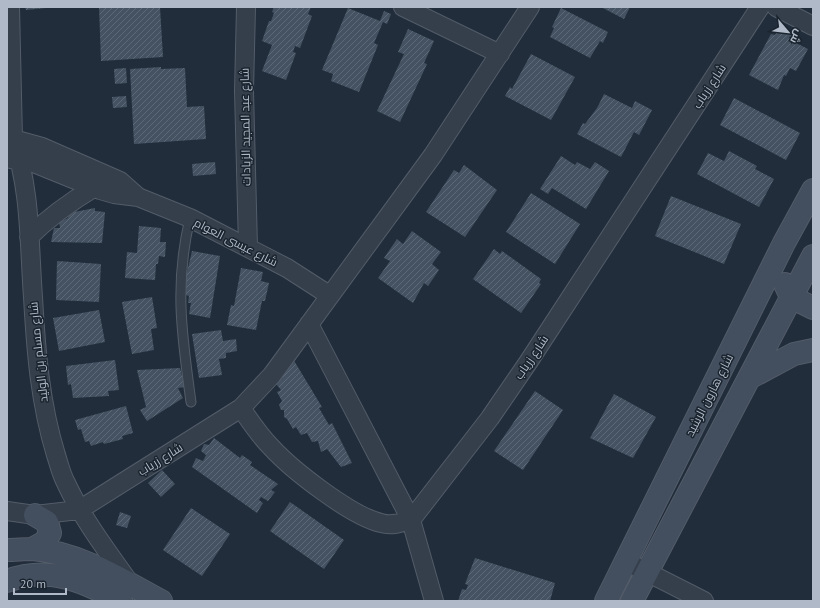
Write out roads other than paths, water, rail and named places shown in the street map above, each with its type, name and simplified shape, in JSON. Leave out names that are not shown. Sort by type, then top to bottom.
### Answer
[{"type":"main road","name":"شارع هارون الرشيد","points":[[606,601],[784,244],[813,190]]},
{"type":"main road","points":[[784,244],[781,265],[803,271]]},
{"type":"main road","points":[[632,601],[791,297],[803,271]]},
{"type":"main road","points":[[757,298],[768,285],[803,271]]},
{"type":"main road","points":[[791,297],[813,308]]},
{"type":"main road","points":[[749,378],[794,354],[813,350]]},
{"type":"main road","points":[[32,550],[45,542],[50,533],[47,522],[35,515]]},
{"type":"main road","points":[[7,550],[32,550],[63,556],[82,562],[126,593]]},
{"type":"main road","points":[[7,581],[21,576],[40,574],[64,576],[91,586],[161,601]]},
{"type":"street","name":"شارع مسلم بن الوليد","points":[[10,7],[13,139],[12,161],[29,237],[37,363],[43,408],[65,482],[79,510],[126,593]]},
{"type":"street","name":"شارع عبد المجيد الزيادات","points":[[246,7],[244,90],[248,247]]},
{"type":"street","points":[[403,7],[500,54]]},
{"type":"street","name":"شارع زرياب","points":[[79,510],[241,408],[272,374],[433,155],[530,7]]},
{"type":"street","name":"شارع زرياب","points":[[411,520],[490,418],[529,361],[760,7]]},
{"type":"street","points":[[776,7],[813,26]]},
{"type":"street","name":"شارع عيسى العوام","points":[[13,139],[42,147],[120,181],[138,197]]},
{"type":"street","name":"شارع عيسى العوام","points":[[12,161],[43,166],[95,188],[114,194],[138,197],[190,218],[248,247],[329,295]]},
{"type":"street","points":[[29,237],[46,220],[63,207],[95,188]]},
{"type":"street","points":[[309,324],[411,520],[434,601]]},
{"type":"street","points":[[241,408],[272,448],[295,469],[352,511],[380,523],[396,524],[411,520]]},
{"type":"street","points":[[7,512],[35,515],[79,510]]},
{"type":"street","points":[[625,562],[704,601]]},
{"type":"lane","points":[[190,218],[183,252],[180,287],[184,353],[191,402]]}]
